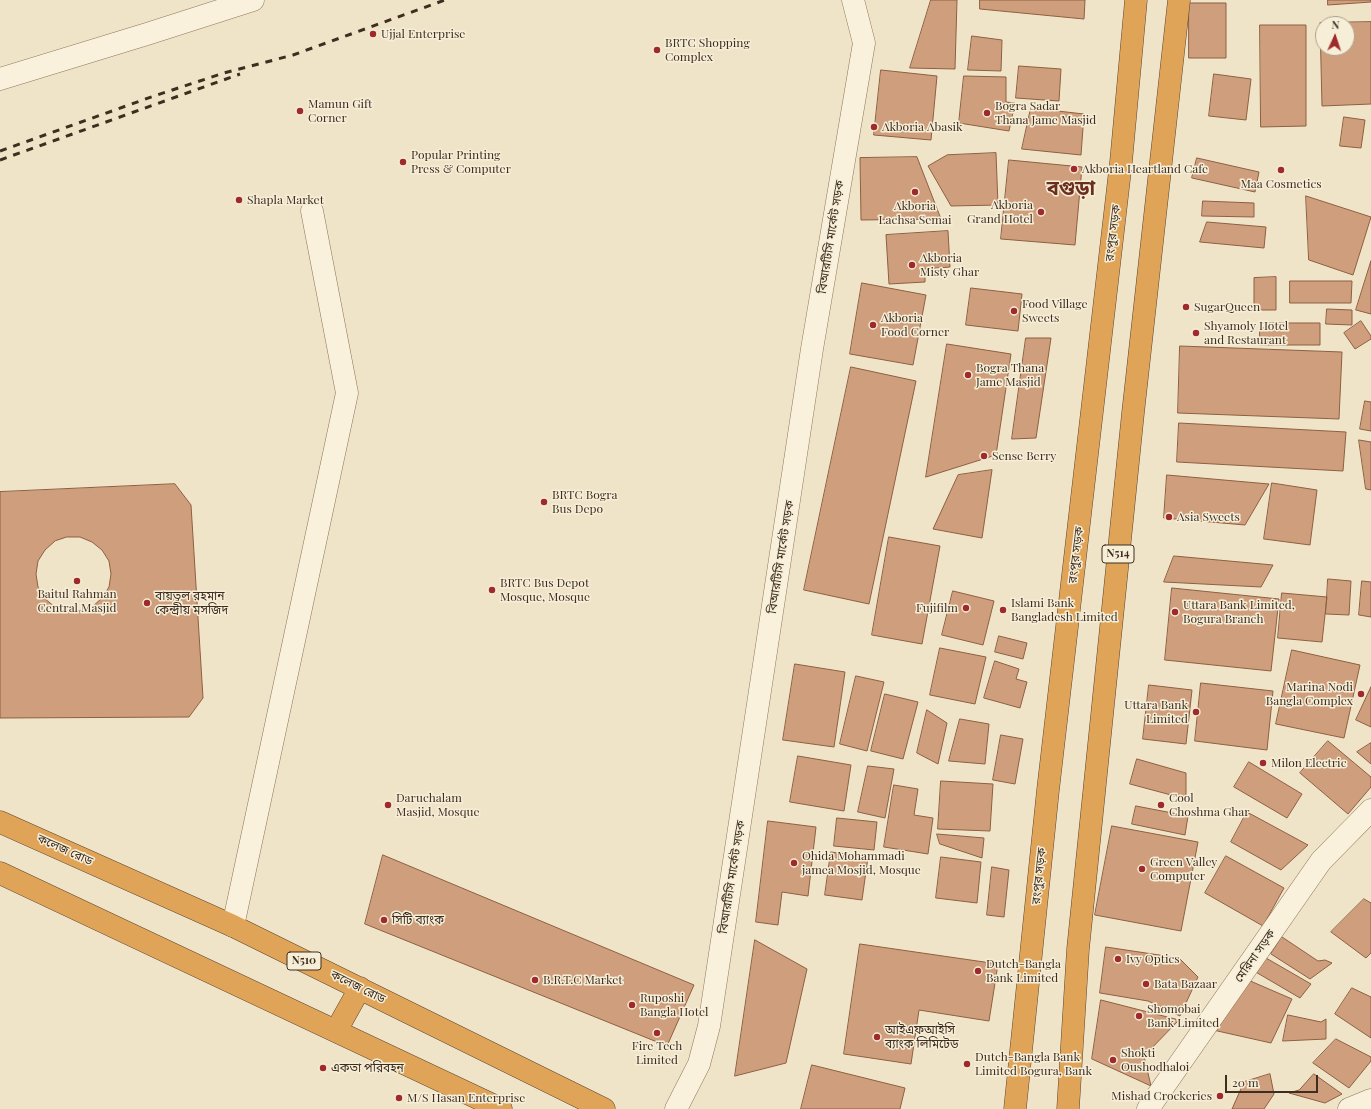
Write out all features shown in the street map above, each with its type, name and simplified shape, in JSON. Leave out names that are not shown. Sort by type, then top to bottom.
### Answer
[{"type":"highway","name":"রংপুর সড়ক","points":[[1015,1109],[1048,790],[1121,162],[1136,0]]},
{"type":"highway","name":"N514","points":[[1068,1109],[1078,949],[1133,413],[1179,0]]},
{"type":"highway","name":"কলেজ রোড","points":[[0,822],[233,926],[360,988],[578,1103],[604,1109]]},
{"type":"highway","points":[[0,872],[501,1109]]},
{"type":"highway","points":[[336,1031],[360,988]]},
{"type":"street","points":[[0,79],[140,37],[253,0]]},
{"type":"street","name":"বিআরটিসি মার্কেট সড়ক","points":[[676,1109],[699,1064],[709,1026],[812,349],[864,43],[853,0]]},
{"type":"street","points":[[233,926],[347,393],[312,211]]},
{"type":"street","name":"মেরিনা সড়ক","points":[[1148,1109],[1321,861],[1371,810]]},
{"type":"street","points":[[1350,1109],[1371,1100]]},
{"type":"building","points":[[931,0],[957,0],[955,69],[910,68]]},
{"type":"building","points":[[980,0],[1085,0],[1084,19],[980,9]]},
{"type":"building","points":[[1328,0],[1371,0],[1371,2],[1328,5]]},
{"type":"building","points":[[1189,3],[1226,3],[1226,58],[1189,58]]},
{"type":"building","points":[[1355,22],[1371,22],[1371,104],[1322,106],[1321,56],[1355,56]]},
{"type":"building","points":[[1260,25],[1306,25],[1306,126],[1261,127]]},
{"type":"building","points":[[972,36],[1002,40],[1001,71],[968,70]]},
{"type":"building","points":[[1019,66],[1061,69],[1059,101],[1016,98]]},
{"type":"building","points":[[881,70],[937,76],[931,140],[874,135]]},
{"type":"building","points":[[1214,74],[1251,79],[1246,120],[1209,116]]},
{"type":"building","name":"Bogra Sadar Thana Jame Masjid","points":[[964,76],[1006,77],[1006,102],[1015,103],[1009,131],[959,123]]},
{"type":"building","points":[[1031,108],[1084,114],[1081,155],[1022,149]]},
{"type":"building","points":[[1344,117],[1365,120],[1361,148],[1340,146]]},
{"type":"building","points":[[996,153],[998,205],[951,206],[928,166],[947,155]]},
{"type":"building","points":[[917,157],[941,219],[861,220],[860,158]]},
{"type":"building","points":[[1197,158],[1259,172],[1255,192],[1192,178]]},
{"type":"building","name":"Akboria Grand Hotel","points":[[1009,160],[1082,167],[1075,245],[1001,239]]},
{"type":"building","points":[[1306,196],[1371,217],[1353,275],[1309,260]]},
{"type":"building","points":[[1203,201],[1254,203],[1254,217],[1202,216]]},
{"type":"building","points":[[1207,222],[1266,227],[1264,248],[1200,242]]},
{"type":"building","points":[[948,231],[950,267],[925,269],[925,282],[889,284],[886,235]]},
{"type":"building","points":[[1371,261],[1371,314],[1356,310]]},
{"type":"building","points":[[1276,277],[1276,310],[1254,310],[1254,278]]},
{"type":"building","points":[[1290,281],[1352,281],[1351,303],[1290,303]]},
{"type":"building","points":[[862,283],[926,295],[913,365],[850,354]]},
{"type":"building","points":[[971,288],[1022,294],[1018,331],[966,325]]},
{"type":"building","points":[[1327,309],[1352,310],[1352,325],[1326,324]]},
{"type":"building","points":[[1361,321],[1371,336],[1371,339],[1355,349],[1344,333]]},
{"type":"building","points":[[1260,323],[1320,323],[1320,345],[1260,345]]},
{"type":"building","points":[[1026,338],[1051,338],[1036,438],[1012,439]]},
{"type":"building","points":[[947,344],[1011,354],[996,455],[926,477]]},
{"type":"building","points":[[1180,346],[1342,352],[1339,419],[1178,413]]},
{"type":"building","points":[[851,367],[916,381],[869,604],[804,590]]},
{"type":"building","points":[[1365,401],[1371,402],[1371,431],[1360,429]]},
{"type":"building","points":[[1179,423],[1346,432],[1343,471],[1177,462]]},
{"type":"building","points":[[1359,440],[1371,442],[1371,490],[1366,489]]},
{"type":"building","points":[[992,470],[982,538],[933,529],[958,475]]},
{"type":"building","points":[[1167,475],[1269,484],[1245,525],[1164,518]]},
{"type":"building","points":[[1272,483],[1317,490],[1310,545],[1264,539]]},
{"type":"building","name":"বায়তুল রহমান কেন্দ্রীয় মসজিদ","points":[[175,484],[191,505],[203,698],[189,717],[0,718],[0,492]],"holes":[[[67,537],[80,537],[92,542],[102,550],[109,561],[111,574],[109,587],[102,598],[92,607],[80,611],[67,611],[55,607],[44,598],[38,587],[36,574],[38,561],[45,550],[55,541]]]},
{"type":"building","points":[[889,537],[940,546],[922,644],[872,635]]},
{"type":"building","points":[[1174,556],[1273,565],[1261,587],[1164,582]]},
{"type":"building","points":[[1328,579],[1351,581],[1349,615],[1326,614]]},
{"type":"building","points":[[1362,581],[1371,582],[1371,617],[1359,615]]},
{"type":"building","points":[[1172,588],[1279,599],[1271,671],[1165,660]]},
{"type":"building","points":[[953,591],[994,601],[983,645],[942,635]]},
{"type":"building","points":[[1282,593],[1327,597],[1322,642],[1278,638]]},
{"type":"building","points":[[999,636],[1027,643],[1023,659],[995,652]]},
{"type":"building","points":[[940,648],[986,657],[975,704],[930,695]]},
{"type":"building","points":[[1292,650],[1360,665],[1344,738],[1276,724]]},
{"type":"building","points":[[995,661],[1019,669],[1016,679],[1027,682],[1020,708],[984,698]]},
{"type":"building","points":[[795,664],[845,672],[834,747],[783,740]]},
{"type":"building","points":[[856,676],[884,682],[867,751],[840,744]]},
{"type":"building","points":[[1201,683],[1273,691],[1267,750],[1195,741]]},
{"type":"building","points":[[1149,685],[1192,690],[1186,744],[1143,739]]},
{"type":"building","points":[[1371,687],[1371,727],[1356,720]]},
{"type":"building","points":[[885,694],[918,702],[903,759],[871,751]]},
{"type":"building","points":[[927,710],[947,723],[938,764],[917,753]]},
{"type":"building","points":[[960,719],[989,724],[985,764],[949,761]]},
{"type":"building","points":[[1001,735],[1023,739],[1015,784],[993,780]]},
{"type":"building","points":[[1328,741],[1371,777],[1371,787],[1348,814],[1300,773]]},
{"type":"building","points":[[1371,743],[1371,764],[1357,752]]},
{"type":"building","points":[[798,756],[851,765],[844,811],[790,802]]},
{"type":"building","points":[[1137,759],[1186,773],[1186,799],[1130,784]]},
{"type":"building","points":[[1249,762],[1302,794],[1287,818],[1234,787]]},
{"type":"building","points":[[868,766],[894,769],[885,818],[858,812]]},
{"type":"building","points":[[941,781],[993,784],[990,831],[938,829]]},
{"type":"building","points":[[894,785],[918,789],[914,815],[933,818],[928,854],[884,847]]},
{"type":"building","points":[[1136,806],[1188,816],[1185,835],[1132,824]]},
{"type":"building","points":[[1247,812],[1308,845],[1281,870],[1231,842]]},
{"type":"building","points":[[837,818],[877,822],[874,850],[834,846]]},
{"type":"building","points":[[768,821],[816,827],[808,896],[782,892],[778,925],[756,922]]},
{"type":"building","points":[[1112,826],[1198,842],[1181,931],[1095,915]]},
{"type":"building","points":[[937,834],[984,838],[982,858],[940,844]]},
{"type":"building","points":[[831,852],[868,857],[862,900],[825,895]]},
{"type":"building","points":[[383,855],[694,985],[667,1046],[365,924]]},
{"type":"building","points":[[1226,856],[1284,888],[1263,926],[1205,893]]},
{"type":"building","points":[[941,857],[981,862],[977,903],[936,898]]},
{"type":"building","points":[[992,867],[1009,870],[1004,917],[987,915]]},
{"type":"building","points":[[1364,899],[1371,903],[1371,953],[1366,958],[1331,932]]},
{"type":"building","points":[[1282,937],[1318,961],[1325,960],[1332,963],[1310,979],[1271,954]]},
{"type":"building","points":[[755,940],[807,969],[786,1063],[735,1076]]},
{"type":"building","points":[[860,944],[998,964],[989,1021],[919,1010],[911,1064],[844,1054]]},
{"type":"building","points":[[1106,947],[1179,958],[1198,977],[1180,1016],[1148,1001],[1100,993]]},
{"type":"building","points":[[1266,958],[1311,984],[1300,998],[1254,971]]},
{"type":"building","points":[[1248,980],[1292,999],[1271,1043],[1213,1030]]},
{"type":"building","points":[[1352,988],[1371,997],[1371,1038],[1335,1014]]},
{"type":"building","points":[[1101,1000],[1179,1020],[1144,1056],[1151,1086],[1092,1059]]},
{"type":"building","points":[[1288,1015],[1321,1022],[1326,1019],[1326,1039],[1283,1041]]},
{"type":"building","points":[[1336,1039],[1371,1057],[1371,1061],[1349,1088],[1313,1063]]},
{"type":"building","points":[[812,1065],[905,1088],[900,1109],[801,1109]]},
{"type":"building","points":[[1270,1074],[1274,1094],[1264,1109],[1232,1109],[1244,1082]]},
{"type":"building","points":[[1314,1074],[1342,1094],[1325,1103],[1289,1093],[1299,1090]]},
{"type":"railway","points":[[0,151],[154,96],[224,73],[293,55],[445,0]]},
{"type":"railway","points":[[0,160],[240,74]]},
{"type":"place","name":"Ujjal Enterprise","points":[[373,34]]},
{"type":"place","name":"BRTC Shopping Complex","points":[[657,50]]},
{"type":"place","name":"Mamun Gift Corner","points":[[300,111]]},
{"type":"place","name":"Bogra Sadar Thana Jame Masjid","points":[[987,113]]},
{"type":"place","name":"Akboria Abasik","points":[[874,127]]},
{"type":"place","name":"Popular Printing Press & Computer","points":[[403,162]]},
{"type":"place","name":"Akboria Heartland Cafe","points":[[1074,169]]},
{"type":"place","name":"Maa Cosmetics","points":[[1281,170]]},
{"type":"place","name":"Akboria Lachsa Semai","points":[[915,192]]},
{"type":"place","name":"Shapla Market","points":[[239,200]]},
{"type":"place","name":"Akboria Grand Hotel","points":[[1041,212]]},
{"type":"place","name":"Akboria Misty Ghar","points":[[912,265]]},
{"type":"place","name":"SugarQueen","points":[[1186,307]]},
{"type":"place","name":"Food Village Sweets","points":[[1014,311]]},
{"type":"place","name":"Akboria Food Corner","points":[[873,325]]},
{"type":"place","name":"Shyamoly Hotel and Restaurant","points":[[1196,333]]},
{"type":"place","name":"Bogra Thana Jame Masjid","points":[[968,375]]},
{"type":"place","name":"Sense Berry","points":[[984,456]]},
{"type":"place","name":"BRTC Bogra Bus Depo","points":[[544,502]]},
{"type":"place","name":"Asia Sweets","points":[[1169,517]]},
{"type":"place","name":"Baitul Rahman Central Masjid","points":[[77,581]]},
{"type":"place","name":"BRTC Bus Depot Mosque, Mosque","points":[[492,590]]},
{"type":"place","name":"বায়তুল রহমান কেন্দ্রীয় মসজিদ","points":[[147,603]]},
{"type":"place","name":"Fujifilm","points":[[966,608]]},
{"type":"place","name":"Islami Bank Bangladesh Limited","points":[[1003,610]]},
{"type":"place","name":"Uttara Bank Limited, Bogura Branch","points":[[1175,612]]},
{"type":"place","name":"Marina Nodi Bangla Complex","points":[[1361,694]]},
{"type":"place","name":"Uttara Bank Limited","points":[[1196,712]]},
{"type":"place","name":"Milon Electric","points":[[1263,763]]},
{"type":"place","name":"Daruchalam Masjid, Mosque","points":[[388,805]]},
{"type":"place","name":"Cool Choshma Ghar","points":[[1161,805]]},
{"type":"place","name":"Ohida Mohammadi jamea Mosjid, Mosque","points":[[794,863]]},
{"type":"place","name":"Green Valley Computer","points":[[1142,869]]},
{"type":"place","name":"সিটি ব্যাংক","points":[[384,920]]},
{"type":"place","name":"Ivy Optics","points":[[1118,959]]},
{"type":"place","name":"Dutch-Bangla Bank Limited","points":[[978,971]]},
{"type":"place","name":"B.R.T.C Market","points":[[535,980]]},
{"type":"place","name":"Bata Bazaar","points":[[1146,984]]},
{"type":"place","name":"Ruposhi Bangla Hotel","points":[[632,1005]]},
{"type":"place","name":"Shomobai Bank Limited","points":[[1139,1016]]},
{"type":"place","name":"Fire Tech Limited","points":[[657,1033]]},
{"type":"place","name":"আইএফআইসি ব্যাংক লিমিটেড","points":[[877,1037]]},
{"type":"place","name":"Shokti Oushodhaloi","points":[[1113,1060]]},
{"type":"place","name":"Dutch-Bangla Bank Limited Bogura, Bank","points":[[967,1064]]},
{"type":"place","name":"একতা পরিবহন","points":[[323,1068]]},
{"type":"place","name":"Mishad Crockeries","points":[[1220,1096]]},
{"type":"place","name":"M/S Hasan Enterprise","points":[[399,1098]]},
{"type":"district","name":"বগুড়া","points":[[1071,189]]}]
